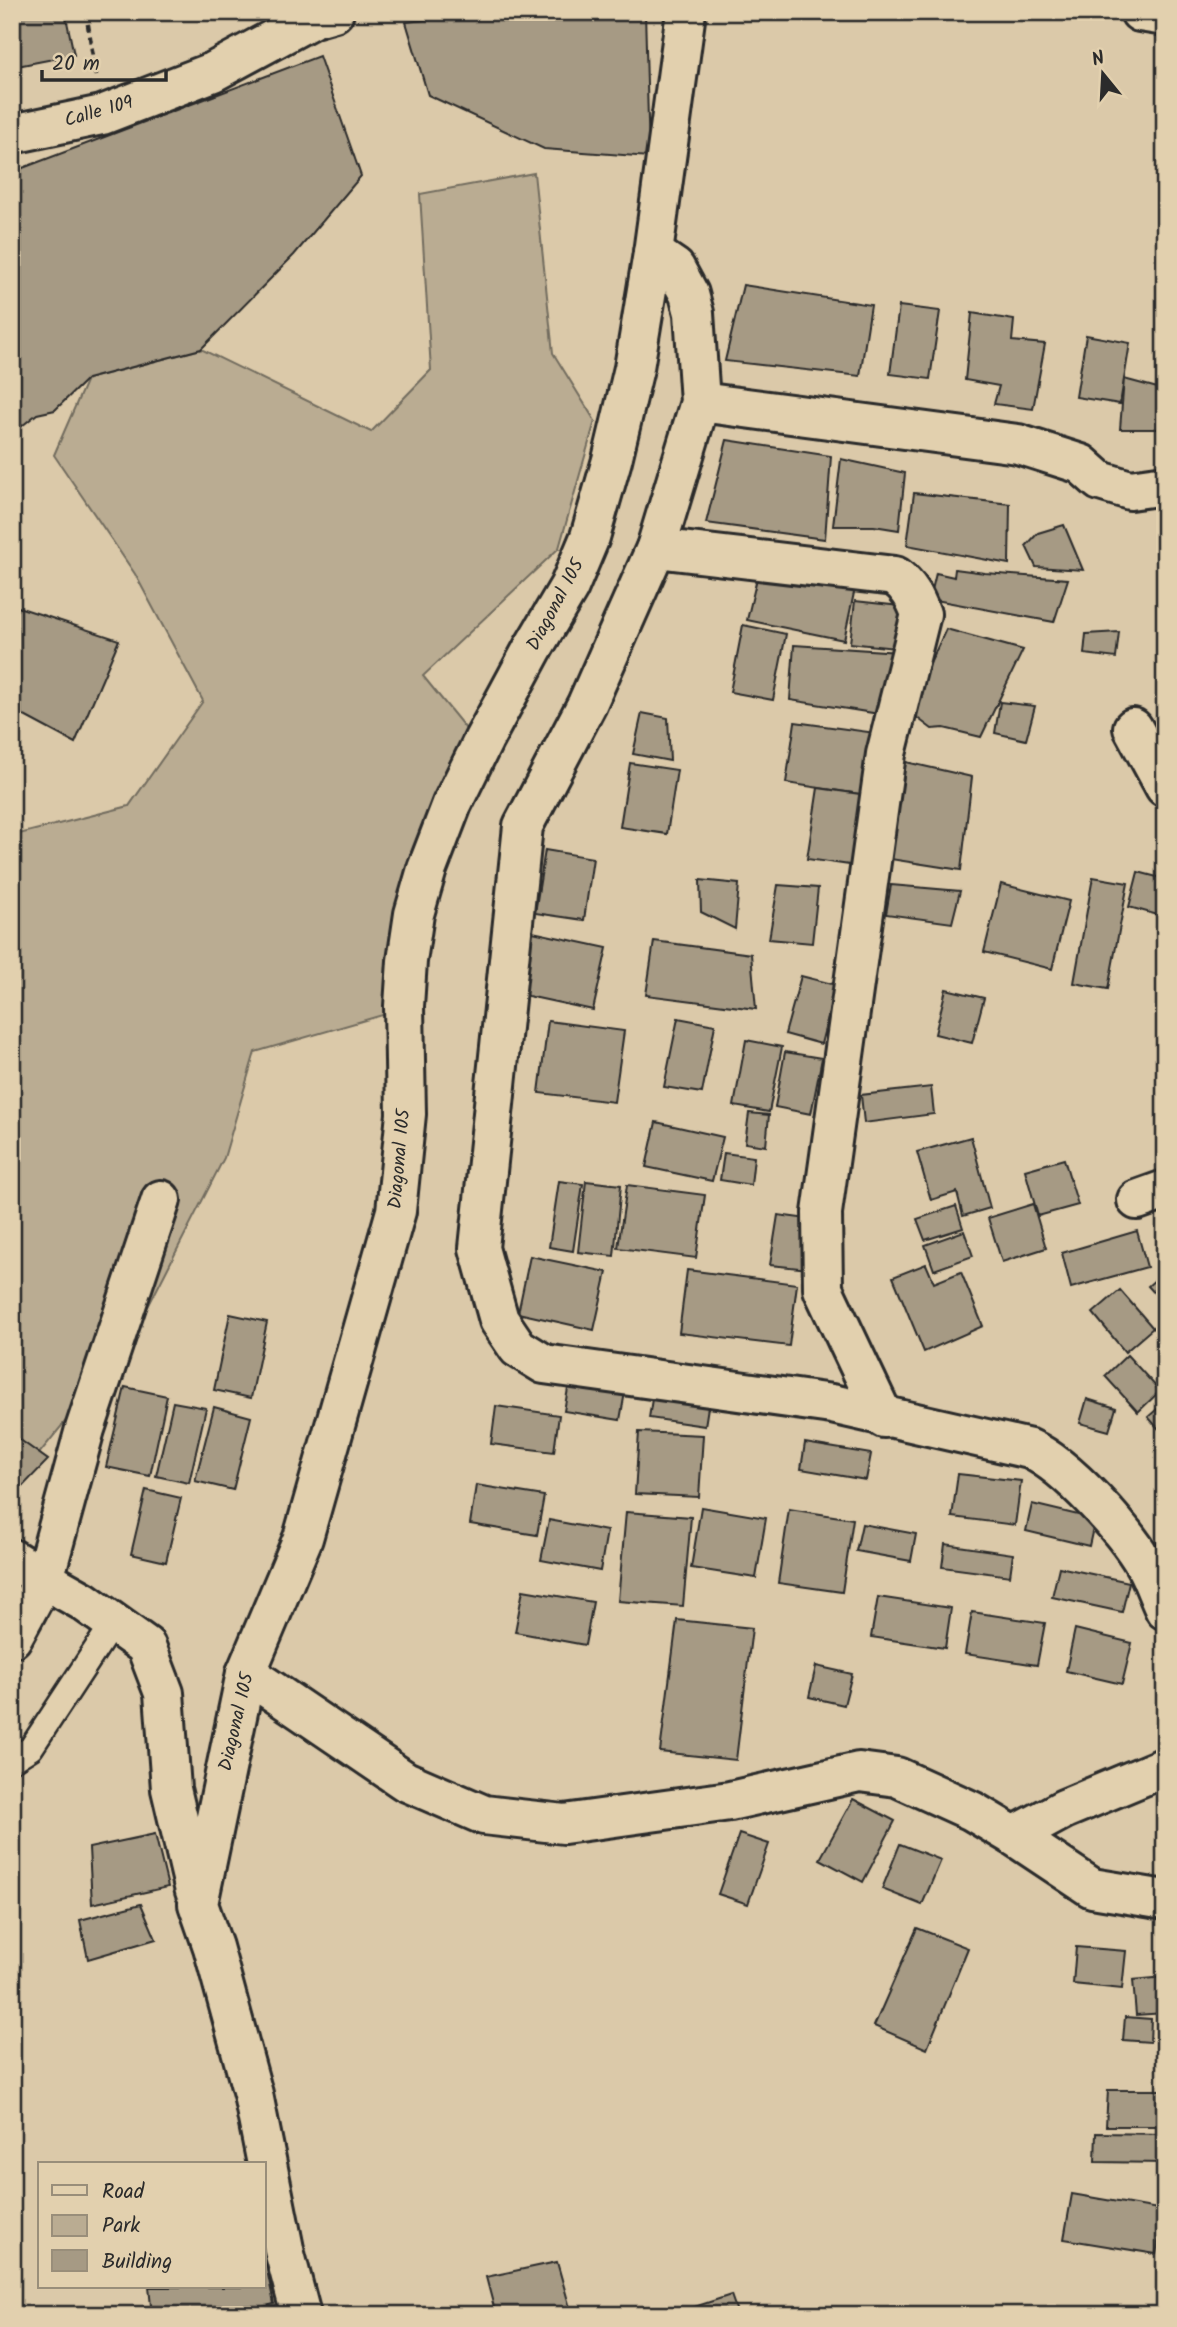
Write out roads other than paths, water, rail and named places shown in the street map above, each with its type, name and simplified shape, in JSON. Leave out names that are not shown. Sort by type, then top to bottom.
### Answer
[{"type":"street","name":"Calle 109","points":[[12,134],[102,115],[213,72],[313,18],[334,12]]},
{"type":"street","name":"Diagonal 105","points":[[198,1903],[246,1673],[303,1538],[396,1211],[406,1114],[404,1018],[407,961],[414,914],[426,869],[452,804],[484,739],[569,587],[590,537],[612,460],[634,368],[653,253],[686,12]]},
{"type":"street","points":[[1140,12],[1165,16]]},
{"type":"street","points":[[653,253],[675,268],[689,294],[694,313],[700,402],[656,548],[587,704],[523,826],[479,1248],[499,1320],[518,1348],[544,1364],[832,1404],[884,1418],[943,1428],[1030,1449],[1046,1457],[1130,1542],[1145,1566],[1165,1611]]},
{"type":"street","points":[[700,402],[1018,444],[1081,464],[1100,481],[1130,490],[1165,485]]},
{"type":"street","points":[[656,548],[895,576],[910,590],[921,614],[886,754],[822,1213],[823,1289],[884,1418]]},
{"type":"street","points":[[1133,728],[1165,787]]},
{"type":"street","points":[[12,1638],[44,1579],[85,1429],[161,1200]]},
{"type":"street","points":[[12,1559],[83,1601],[146,1646],[164,1693],[171,1788],[198,1903],[213,1947],[253,2094],[285,2254],[301,2315]]},
{"type":"street","points":[[246,1673],[405,1782],[484,1815],[564,1824],[730,1801],[859,1772],[897,1777],[972,1811],[1092,1888],[1165,1900]]},
{"type":"street","points":[[1014,1836],[1064,1809],[1165,1767]]},
{"type":"lane","points":[[12,1760],[31,1748],[113,1623]]}]
